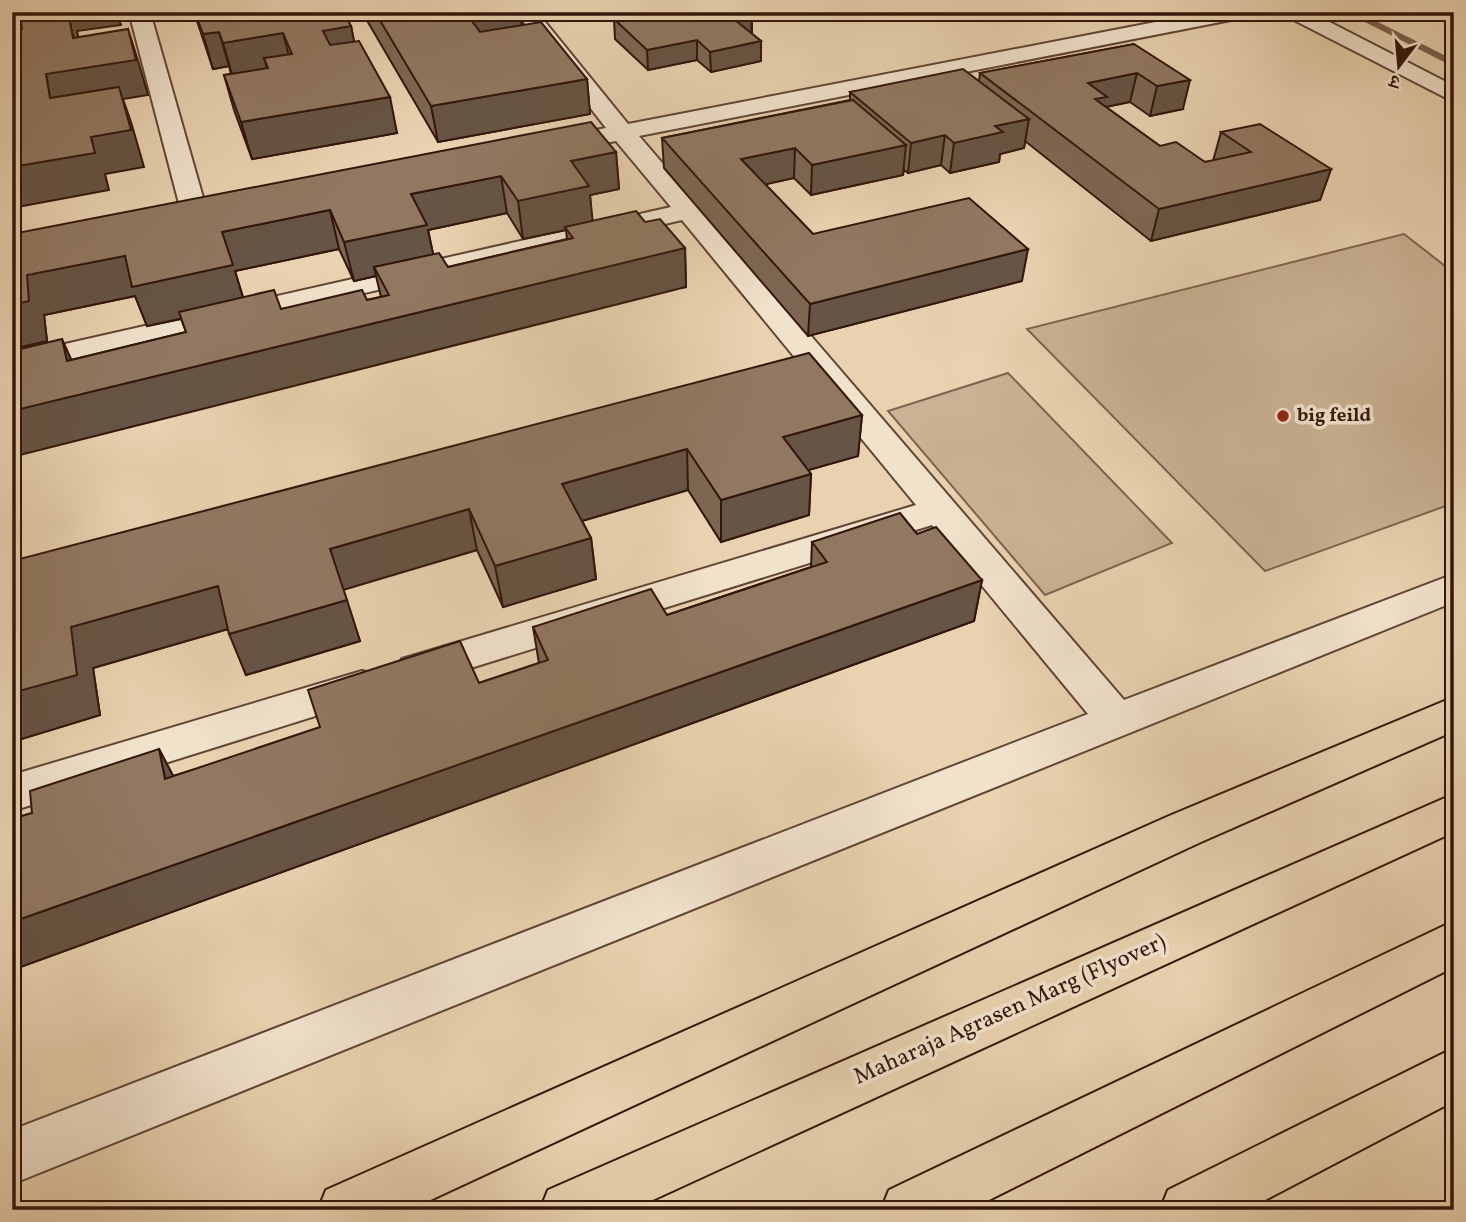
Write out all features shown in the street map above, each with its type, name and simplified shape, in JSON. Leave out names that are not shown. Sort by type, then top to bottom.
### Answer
[{"type":"main road","points":[[346,1210],[1185,829],[1454,713]]},
{"type":"main road","name":"Maharaja Agrasen Marg (Flyover)","points":[[568,1210],[1454,812]]},
{"type":"main road","points":[[909,1210],[1454,943]]},
{"type":"main road","points":[[1188,1210],[1454,1073]]},
{"type":"street","points":[[139,12],[195,215]]},
{"type":"street","points":[[526,12],[622,132],[1117,720]]},
{"type":"street","points":[[529,150],[1241,12]]},
{"type":"street","points":[[1293,12],[1454,94]]},
{"type":"street","points":[[169,221],[222,210]]},
{"type":"street","points":[[12,365],[688,211]]},
{"type":"street","points":[[12,793],[940,510]]},
{"type":"street","points":[[12,1157],[1454,587]]},
{"type":"shaded area","name":"big feild","points":[[1404,234],[1454,273],[1454,503],[1265,571],[1027,329]]},
{"type":"shaded area","points":[[1008,373],[1172,543],[1045,595],[888,411]]},
{"type":"building","points":[[12,12],[68,12],[73,38],[128,29],[136,60],[46,74],[50,98],[119,87],[131,130],[91,137],[95,153],[12,167],[12,108],[17,108],[12,81],[12,30],[22,29],[20,13],[12,15]]},
{"type":"building","points":[[195,12],[343,12],[351,26],[323,31],[330,45],[359,41],[390,97],[241,122],[224,75],[268,68],[264,58],[292,54],[283,33],[223,43],[219,32],[203,34]]},
{"type":"building","points":[[375,12],[465,12],[480,32],[541,22],[587,79],[431,106]]},
{"type":"building","points":[[651,12],[746,12],[752,17],[735,20],[761,41],[710,52],[697,40],[647,50],[614,19]]},
{"type":"building","points":[[1134,44],[1190,80],[1157,86],[1137,73],[1088,83],[1107,97],[1095,99],[1160,146],[1176,142],[1205,162],[1251,152],[1221,132],[1260,124],[1331,169],[1159,209],[980,73]]},
{"type":"building","points":[[963,69],[1029,119],[995,126],[1003,132],[954,143],[945,135],[911,143],[850,92]]},
{"type":"building","points":[[853,100],[906,145],[812,165],[795,148],[741,159],[813,234],[969,198],[1028,249],[810,304],[662,138]]},
{"type":"building","points":[[591,122],[616,152],[571,161],[589,186],[518,201],[501,176],[411,194],[427,225],[344,242],[330,210],[222,232],[233,265],[132,287],[125,256],[27,275],[29,301],[12,305],[12,234]]},
{"type":"building","points":[[636,211],[645,222],[660,219],[685,248],[12,411],[12,351],[62,339],[67,361],[186,332],[179,312],[274,290],[281,309],[362,290],[367,300],[389,295],[374,267],[439,253],[448,267],[573,238],[565,227]]},
{"type":"building","points":[[809,353],[862,415],[783,437],[811,474],[721,500],[687,449],[562,484],[591,538],[495,566],[469,509],[330,549],[347,600],[229,634],[218,586],[71,627],[77,675],[12,693],[12,561]]},
{"type":"building","points":[[900,513],[917,534],[936,527],[982,580],[12,922],[12,819],[32,813],[30,791],[159,749],[165,779],[320,727],[308,690],[460,641],[479,683],[548,660],[533,627],[651,589],[667,615],[827,562],[812,542]]},
{"type":"waterway","points":[[1350,12],[1454,64]]},
{"type":"place","name":"big feild","points":[[1283,416]]}]
